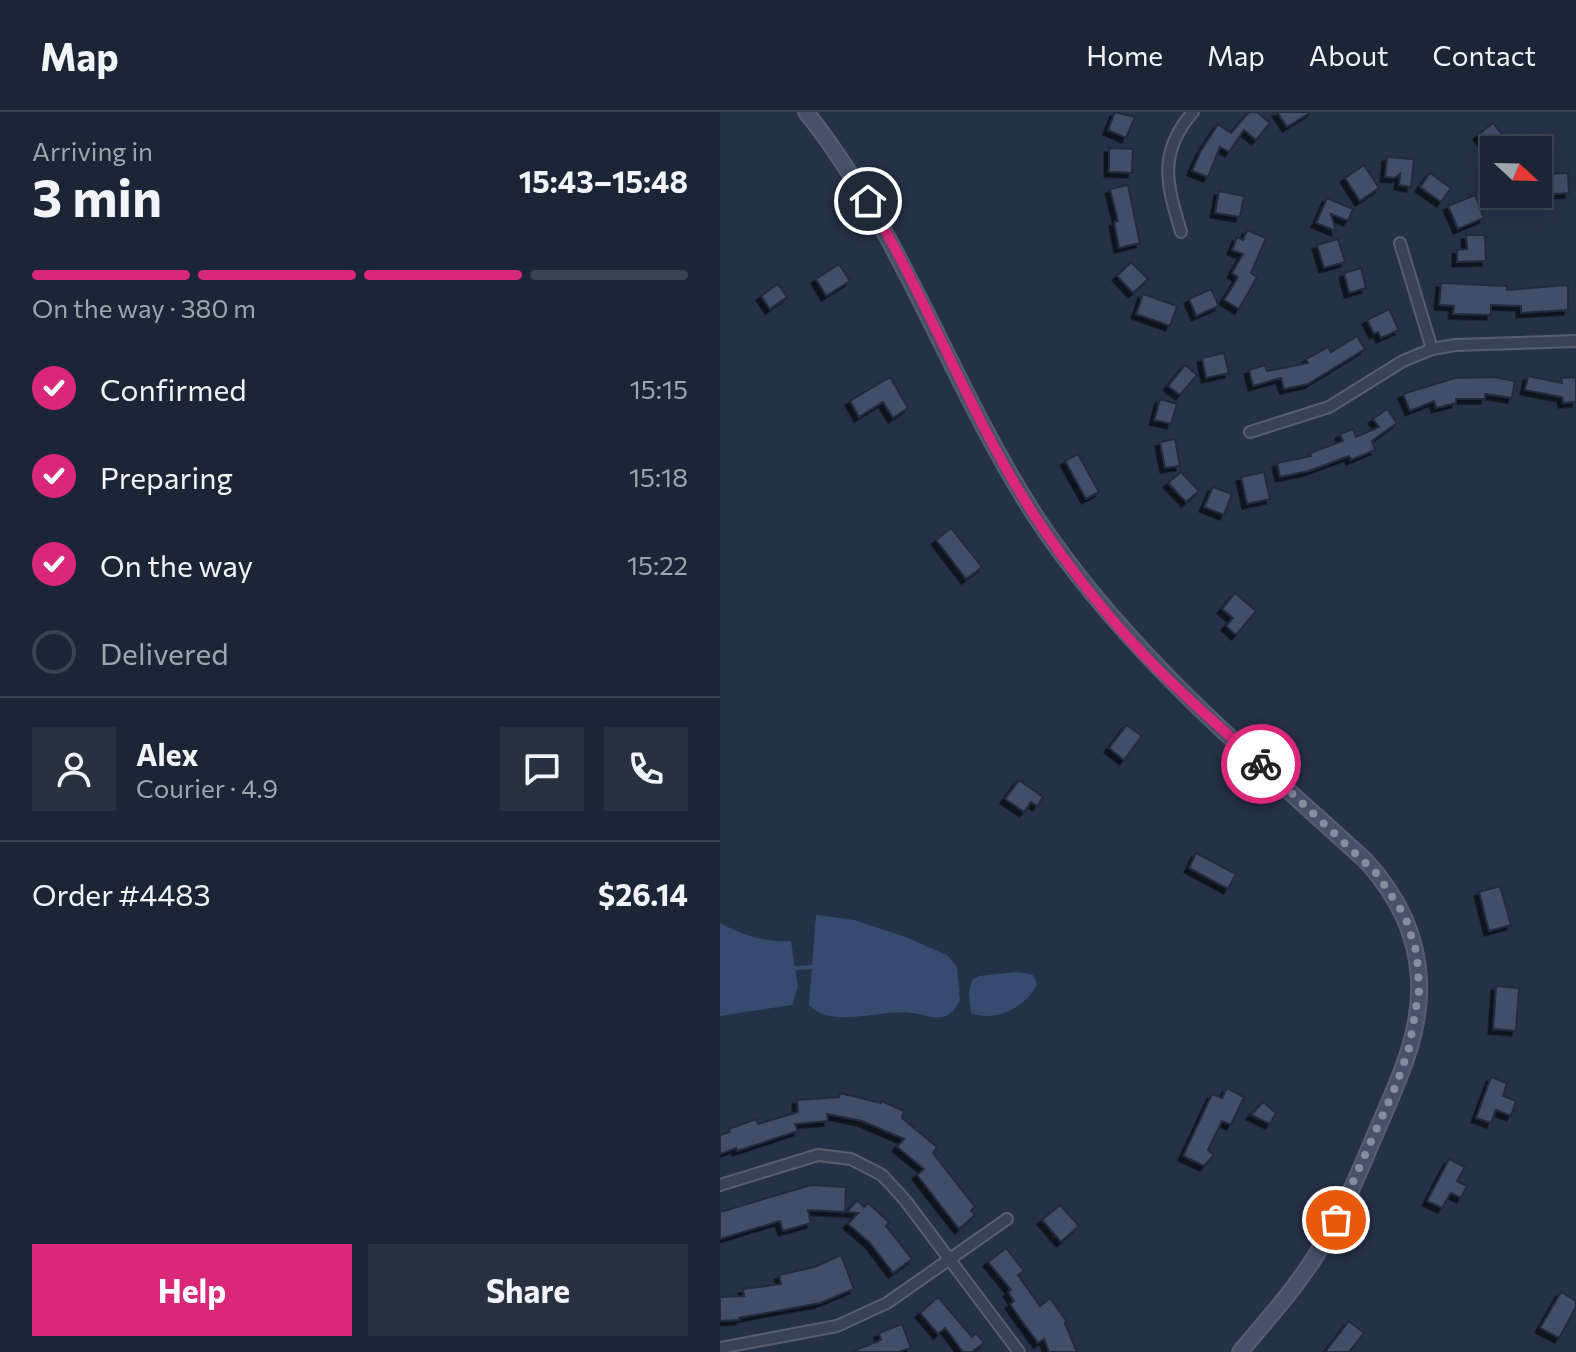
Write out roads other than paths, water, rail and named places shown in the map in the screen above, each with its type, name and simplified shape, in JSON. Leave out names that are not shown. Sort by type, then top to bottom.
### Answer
[{"type":"street","points":[[806,112],[880,220],[996,448],[1037,518],[1070,564],[1145,656],[1366,861],[1393,896],[1413,937],[1419,979],[1417,1016],[1391,1097],[1362,1166],[1317,1255],[1240,1352]]},
{"type":"street","points":[[1181,232],[1169,191],[1168,160],[1173,141],[1193,112]]},
{"type":"street","points":[[1400,243],[1432,349]]},
{"type":"street","points":[[1250,432],[1329,407],[1403,361],[1432,349],[1455,345],[1576,341]]},
{"type":"street","points":[[720,1185],[818,1155],[851,1159],[882,1175],[905,1200],[1019,1352]]},
{"type":"street","points":[[720,1348],[837,1326],[887,1303],[1007,1219]]},
{"type":"water","points":[[816,915],[854,920],[947,955],[957,967],[960,1000],[955,1008],[943,1017],[900,1012],[844,1017],[819,1012],[809,1005]]},
{"type":"water","points":[[720,923],[754,937],[791,941],[798,987],[792,1005],[720,1016]]},
{"type":"water","points":[[1019,972],[1033,975],[1037,984],[1026,1000],[1000,1014],[981,1016],[971,1013],[969,993],[972,980],[979,976]]},
{"type":"waterway","points":[[794,968],[816,967]]}]
